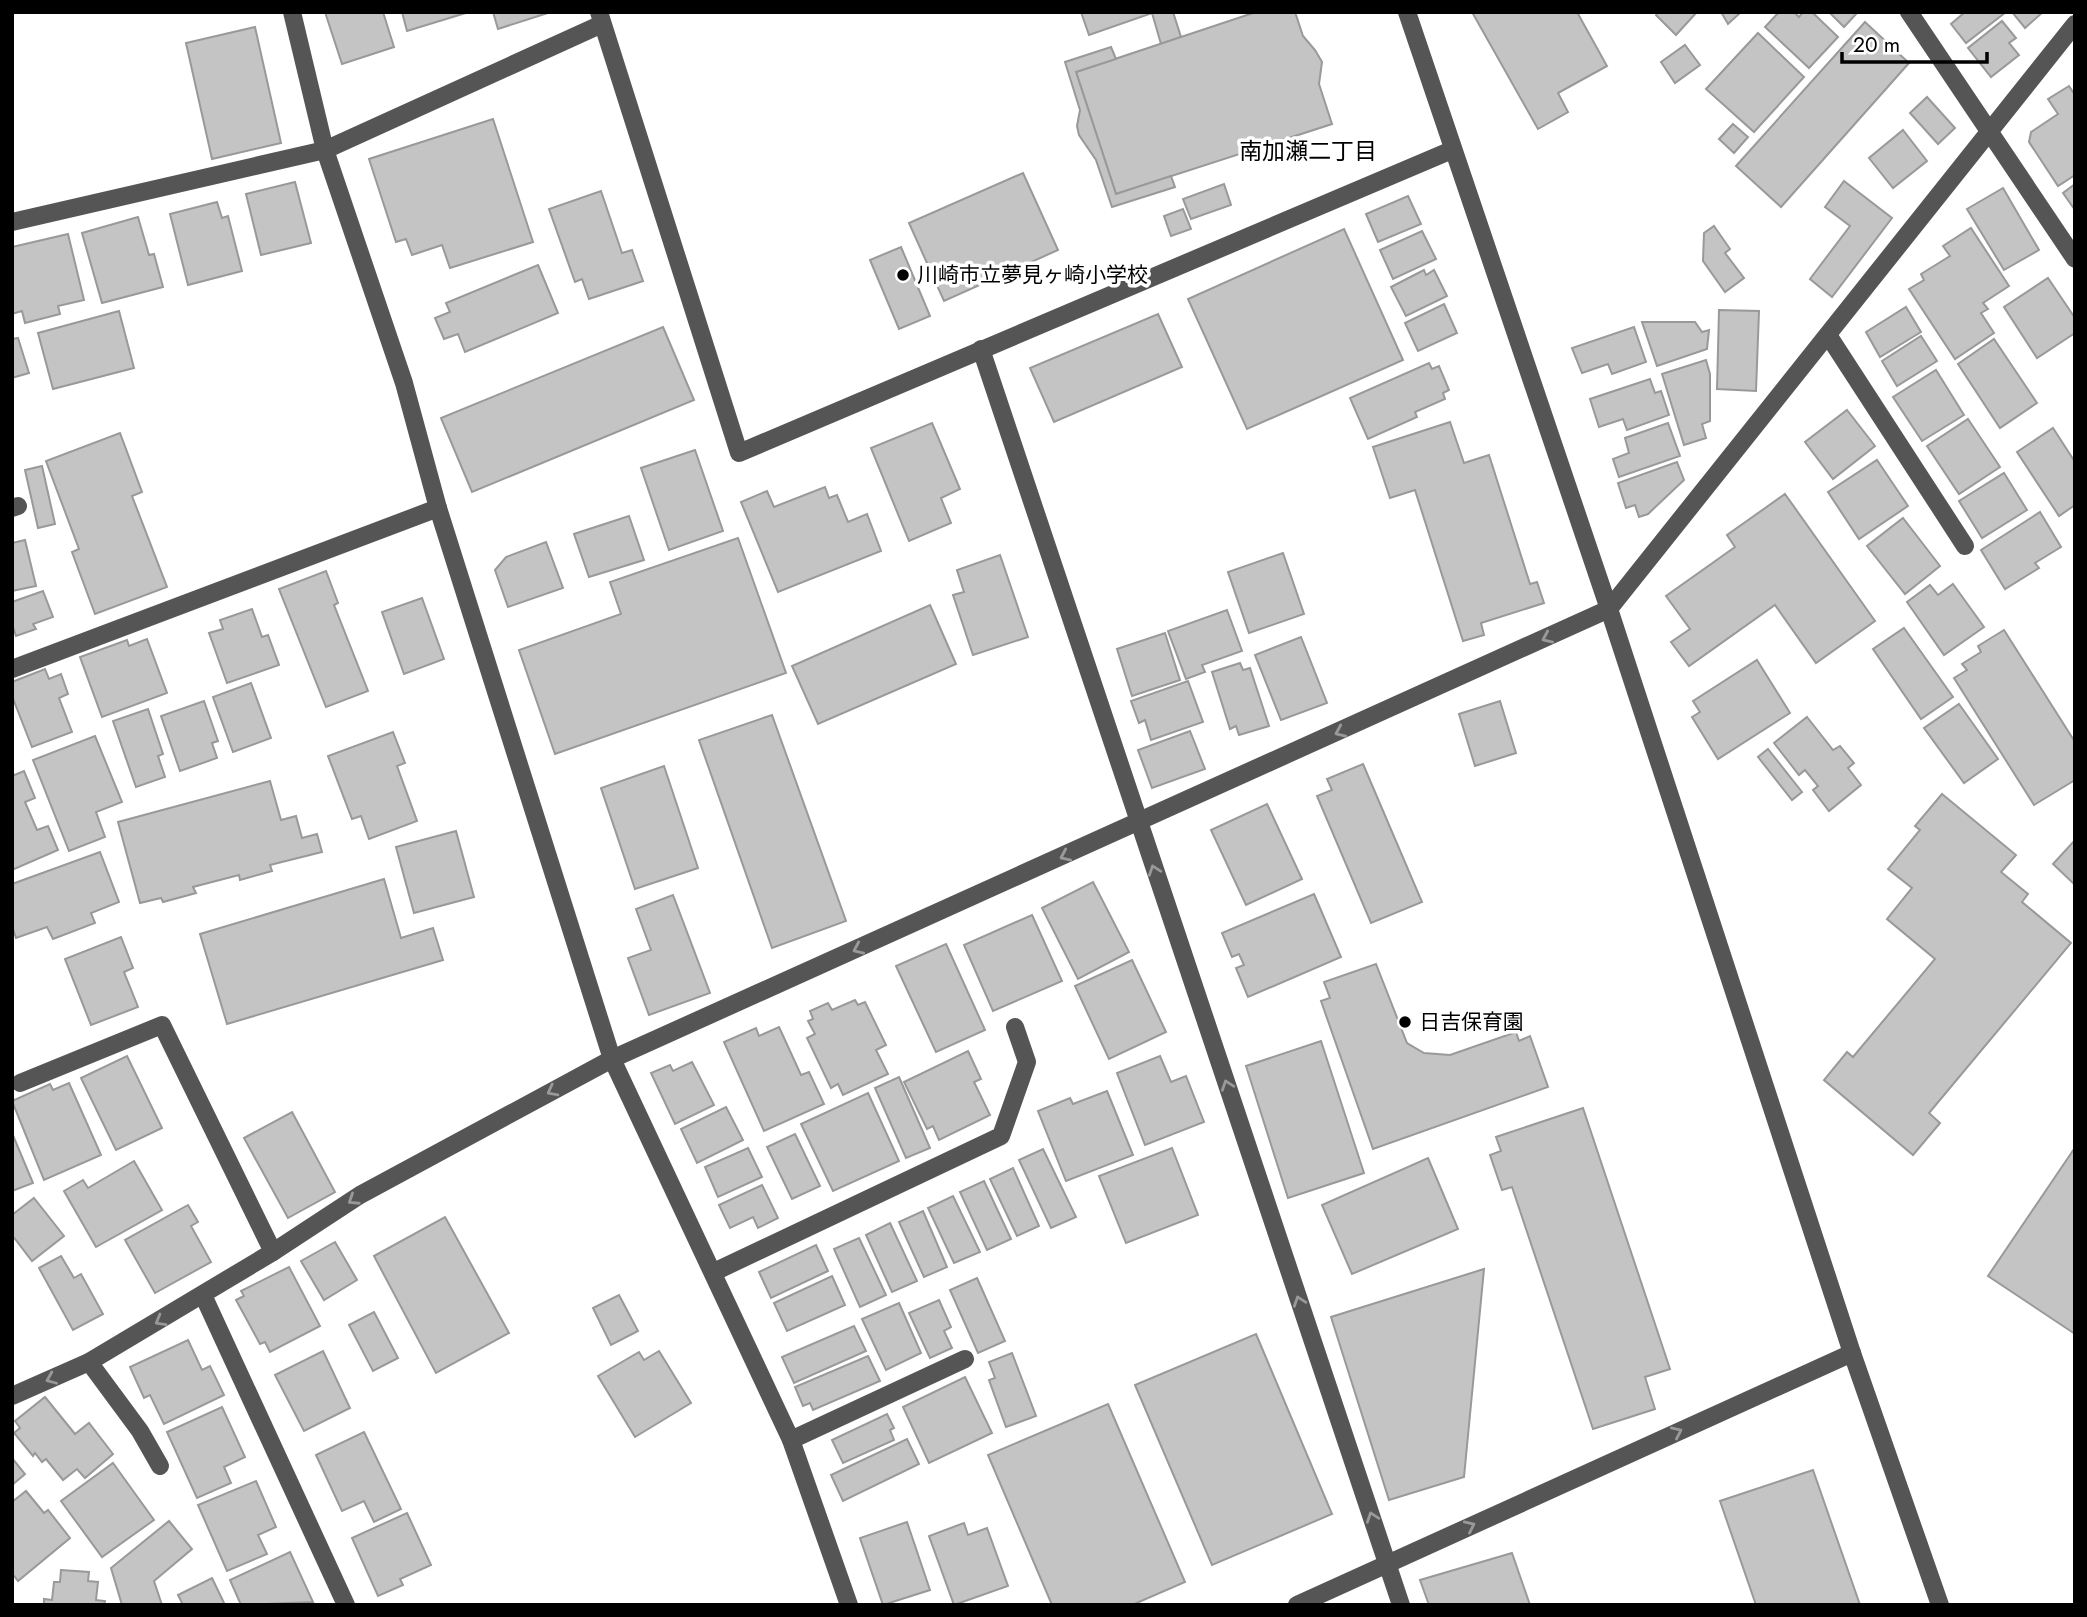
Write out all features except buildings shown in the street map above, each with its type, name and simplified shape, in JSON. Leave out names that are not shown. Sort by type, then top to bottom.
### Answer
[{"type":"street","points":[[292,12],[325,150],[404,383],[438,508],[612,1059],[791,1440],[849,1605]]},
{"type":"street","points":[[1408,12],[1452,150],[1609,610],[1852,1353],[1940,1605]]},
{"type":"street","points":[[1909,12],[2075,259]]},
{"type":"street","points":[[12,222],[325,150],[601,18],[740,453],[1452,150]]},
{"type":"street","points":[[12,1396],[89,1362],[273,1252],[360,1195],[612,1059],[1609,610],[2075,23]]},
{"type":"street","points":[[1828,335],[1965,546]]},
{"type":"street","points":[[981,349],[1401,1605]]},
{"type":"street","points":[[12,669],[438,508]]},
{"type":"street","points":[[20,1083],[162,1026],[273,1252]]},
{"type":"street","points":[[714,1272],[1001,1136],[1027,1062],[1015,1027]]},
{"type":"street","points":[[203,1295],[346,1605]]},
{"type":"street","points":[[1297,1605],[1852,1353]]},
{"type":"street","points":[[791,1440],[965,1359]]},
{"type":"street","points":[[89,1362],[140,1431],[160,1466]]},
{"type":"place","name":"川崎市立夢見ヶ崎小学校","points":[[903,275]]},
{"type":"place","name":"日吉保育園","points":[[1405,1022]]},
{"type":"district","name":"南加瀬二丁目","points":[[1308,151]]}]
